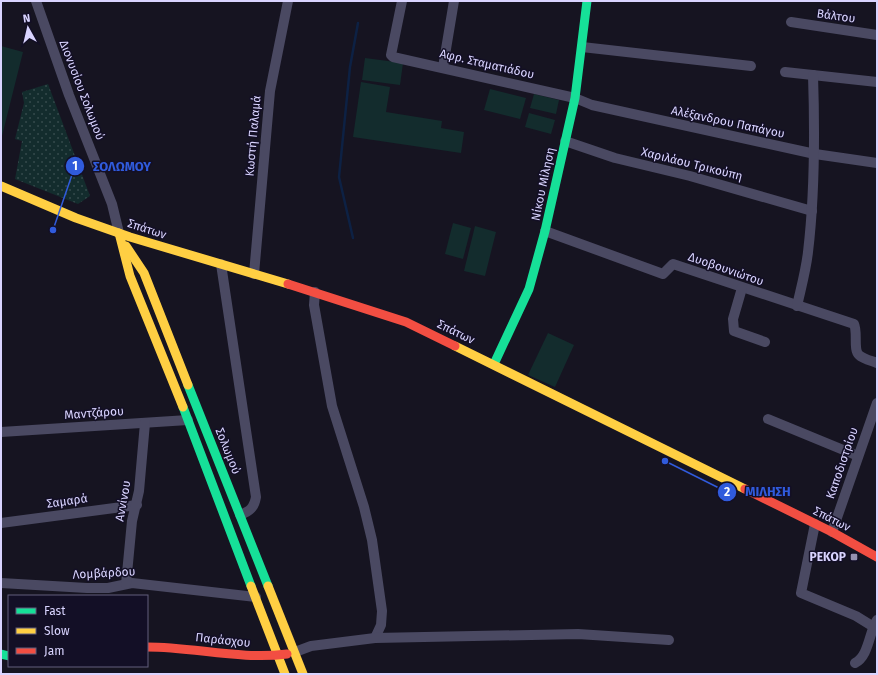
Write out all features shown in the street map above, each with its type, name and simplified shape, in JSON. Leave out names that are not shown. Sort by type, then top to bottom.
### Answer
[{"type":"street","name":"Διονυσίου Σολωμού","points":[[36,1],[69,95],[110,197],[121,237]]},
{"type":"street","name":"Κωστή Παλαμά","points":[[254,274],[270,91],[288,1]]},
{"type":"street","name":"Αφρ. Σταματιάδου","points":[[402,1],[391,54],[393,57],[443,67],[575,98]]},
{"type":"street","points":[[443,67],[454,1]]},
{"type":"street","name":"Νίκου Μίληση","points":[[494,364],[529,289],[545,231],[575,98],[587,1]]},
{"type":"street","name":"Βάλτου","points":[[791,22],[877,35]]},
{"type":"street","points":[[582,47],[751,66]]},
{"type":"street","points":[[785,72],[877,82]]},
{"type":"street","points":[[798,306],[808,254],[812,211],[815,154],[813,75]]},
{"type":"street","name":"Αλέξανδρου Παπάγου","points":[[575,98],[592,105],[815,154],[877,163]]},
{"type":"street","name":"Χαριλάου Τρικούπη","points":[[565,141],[615,158],[690,176],[812,211]]},
{"type":"street","name":"Σπάτων","points":[[1,186],[121,237],[221,264],[315,292],[406,322],[494,364],[816,524],[877,557]]},
{"type":"street","name":"Δυοβουνιώτου","points":[[545,231],[663,274],[673,264],[854,324],[857,330],[856,351],[859,355],[877,363]]},
{"type":"street","points":[[121,237],[130,276],[188,420],[285,674]]},
{"type":"street","name":"Σολωμού","points":[[121,237],[144,273],[303,674]]},
{"type":"street","points":[[221,264],[256,498],[255,505],[251,510],[240,515]]},
{"type":"street","points":[[742,288],[733,319],[734,332],[765,342]]},
{"type":"street","points":[[315,292],[314,305],[332,406],[364,507],[372,540],[382,611],[381,624],[375,638]]},
{"type":"street","name":"Καποδιστρίου","points":[[832,532],[877,403]]},
{"type":"street","points":[[768,419],[858,456]]},
{"type":"street","name":"Μαντζάρου","points":[[1,432],[188,420]]},
{"type":"street","name":"Αννίνου","points":[[126,584],[132,521],[137,505],[145,423]]},
{"type":"street","name":"Σαμαρά","points":[[1,523],[137,505]]},
{"type":"street","points":[[816,524],[801,593],[876,625],[864,654],[860,660],[855,663]]},
{"type":"street","name":"Λομβάρδου","points":[[1,583],[75,588],[108,588],[138,583],[256,597]]},
{"type":"street","points":[[296,655],[311,646],[375,638],[496,637],[578,634],[669,640]]},
{"type":"street","name":"Παράσχου","points":[[148,647],[176,647],[279,659],[296,655]]},
{"type":"green space","points":[[1,46],[23,52],[1,140]]},
{"type":"green space","points":[[365,58],[403,63],[400,85],[362,80]]},
{"type":"green space","points":[[361,82],[390,87],[386,112],[442,121],[441,128],[464,132],[461,153],[353,137]]},
{"type":"green space","points":[[48,84],[90,196],[78,204],[15,179],[22,141],[15,139],[24,103],[22,92]]},
{"type":"green space","points":[[490,89],[526,98],[520,119],[484,110]]},
{"type":"green space","points":[[534,94],[559,100],[556,114],[530,108]]},
{"type":"green space","points":[[529,113],[555,120],[551,134],[525,127]]},
{"type":"green space","points":[[453,223],[471,228],[463,259],[445,254]]},
{"type":"green space","points":[[475,226],[496,232],[485,276],[464,271]]},
{"type":"green space","points":[[548,333],[574,345],[555,387],[528,375]]},
{"type":"waterway","points":[[353,238],[339,177],[350,67],[358,23]]},
{"type":"traffic: fast","points":[[494,364],[529,289],[545,231],[575,98],[587,1]]},
{"type":"traffic: fast","points":[[188,385],[268,586]]},
{"type":"traffic: fast","points":[[183,407],[251,586]]},
{"type":"traffic: fast","points":[[1,654],[8,656]]},
{"type":"traffic: slow","points":[[1,186],[76,218],[130,237],[288,284]]},
{"type":"traffic: slow","points":[[119,233],[130,276],[183,407]]},
{"type":"traffic: slow","points":[[126,246],[144,273],[188,385]]},
{"type":"traffic: slow","points":[[455,346],[745,489]]},
{"type":"traffic: slow","points":[[251,586],[285,674]]},
{"type":"traffic: slow","points":[[268,586],[303,674]]},
{"type":"traffic: jam","points":[[288,284],[406,322],[455,346]]},
{"type":"traffic: jam","points":[[745,489],[832,532],[877,557]]},
{"type":"traffic: jam","points":[[148,647],[252,655],[287,654]]},
{"type":"place","name":"ΣΟΛΩΜΟΥ","points":[[53,230]]},
{"type":"place","name":"ΜΙΛΗΣΗ","points":[[665,461]]},
{"type":"place","name":"ΡΕΚΟΡ","points":[[854,557]]}]
